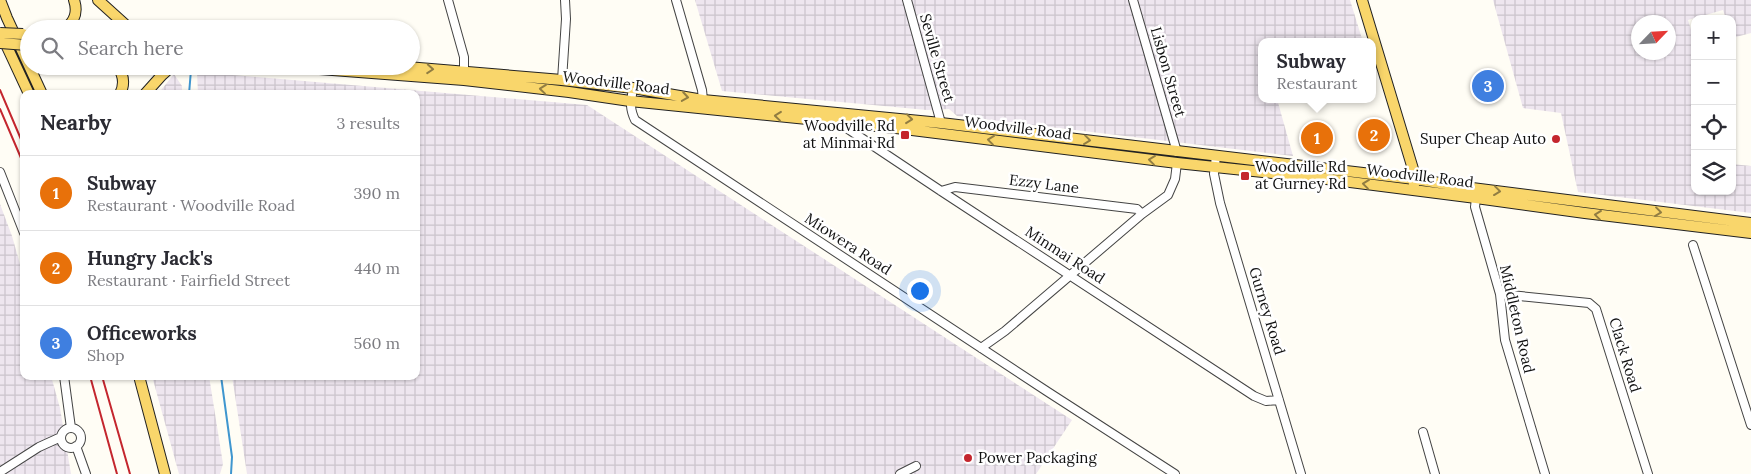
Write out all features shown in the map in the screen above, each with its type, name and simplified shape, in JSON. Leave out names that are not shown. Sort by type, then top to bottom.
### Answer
[{"type":"main road","points":[[0,0],[20,48]]},
{"type":"main road","points":[[6,18],[9,0]]},
{"type":"main road","points":[[74,0],[76,10],[74,20]]},
{"type":"main road","points":[[98,0],[120,20]]},
{"type":"main road","points":[[1362,0],[1373,38]]},
{"type":"main road","points":[[0,32],[20,38]]},
{"type":"main road","points":[[0,32],[26,90]]},
{"type":"main road","points":[[0,43],[20,41]]},
{"type":"main road","points":[[1376,46],[1413,169],[1415,191]]},
{"type":"main road","name":"Woodville Road","points":[[420,70],[630,101],[896,128],[1751,233]]},
{"type":"main road","name":"Woodville Road","points":[[420,74],[562,80],[633,88],[703,100],[942,123],[1414,179],[1479,189],[1751,223]]},
{"type":"main road","points":[[33,75],[40,90]]},
{"type":"main road","points":[[121,90],[124,83],[122,75]]},
{"type":"main road","points":[[149,90],[162,75]]},
{"type":"main road","points":[[140,380],[165,474]]},
{"type":"street","points":[[448,0],[464,57],[465,76]]},
{"type":"street","points":[[562,80],[566,18],[565,0]]},
{"type":"street","points":[[676,0],[702,90],[703,100]]},
{"type":"street","name":"Seville Street","points":[[907,0],[942,123]]},
{"type":"street","name":"Lisbon Street","points":[[1133,0],[1177,152]]},
{"type":"street","points":[[630,101],[633,88]]},
{"type":"street","name":"Miowera Road","points":[[630,101],[630,110],[635,120],[1175,474]]},
{"type":"street","name":"Minmai Road","points":[[839,123],[1254,396],[1266,401],[1279,400]]},
{"type":"street","name":"Gurney Road","points":[[1216,156],[1214,177],[1220,203],[1301,474]]},
{"type":"street","points":[[981,348],[1005,331],[1142,214],[1168,195],[1175,179],[1177,163]]},
{"type":"street","points":[[0,172],[20,223]]},
{"type":"street","name":"Ezzy Lane","points":[[941,191],[955,188],[1137,209],[1142,214]]},
{"type":"street","name":"Middleton Road","points":[[1476,198],[1474,206],[1500,294],[1505,340],[1545,474]]},
{"type":"street","points":[[1693,245],[1751,425]]},
{"type":"street","name":"Clack Road","points":[[1500,294],[1589,303],[1596,309],[1648,474]]},
{"type":"street","points":[[65,380],[71,428]]},
{"type":"street","points":[[0,472],[39,447],[61,437],[66,430],[71,428],[77,430],[81,437],[80,443],[76,446],[66,446],[61,437]]},
{"type":"street","points":[[1423,432],[1435,474]]},
{"type":"street","points":[[76,446],[86,474]]},
{"type":"street","points":[[900,474],[916,466]]},
{"type":"shaded area","points":[[695,0],[1350,0],[1362,38],[1258,38],[1258,103],[1278,103],[1293,156],[957,116],[949,109],[927,110],[722,91]]},
{"type":"shaded area","points":[[1493,0],[1751,0],[1751,33],[1736,37],[1736,15],[1725,15],[1723,10],[1706,15],[1691,15],[1691,19],[1688,20],[1691,30],[1691,195],[1736,195],[1736,164],[1751,166],[1751,213],[1578,192],[1561,113],[1523,108]]},
{"type":"shaded area","points":[[173,75],[182,86],[182,90],[161,90]]},
{"type":"shaded area","points":[[197,75],[232,75],[410,90],[198,90]]},
{"type":"shaded area","points":[[420,91],[587,105],[1072,420],[1036,474],[247,474],[233,380],[420,380]]},
{"type":"shaded area","points":[[0,204],[20,264],[20,380],[52,380],[60,408],[71,474],[0,474]]},
{"type":"shaded area","points":[[153,380],[210,380],[223,464],[220,474],[179,474]]},
{"type":"waterway","points":[[189,90],[191,75]]},
{"type":"waterway","points":[[222,380],[232,457],[231,474]]},
{"type":"railway","points":[[0,90],[20,137]]},
{"type":"railway","points":[[0,109],[20,156]]},
{"type":"railway","points":[[91,380],[117,474]]},
{"type":"railway","points":[[103,380],[130,474]]},
{"type":"place","name":"Officeworks","points":[[1488,86]]},
{"type":"place","name":"Woodville Rd at Minmai Rd","points":[[905,135]]},
{"type":"place","name":"Hungry Jack's","points":[[1374,135]]},
{"type":"place","name":"Subway","points":[[1317,138]]},
{"type":"place","name":"Super Cheap Auto","points":[[1556,139]]},
{"type":"place","name":"Woodville Rd at Gurney Rd","points":[[1245,176]]},
{"type":"place","name":"Power Packaging","points":[[968,458]]}]
